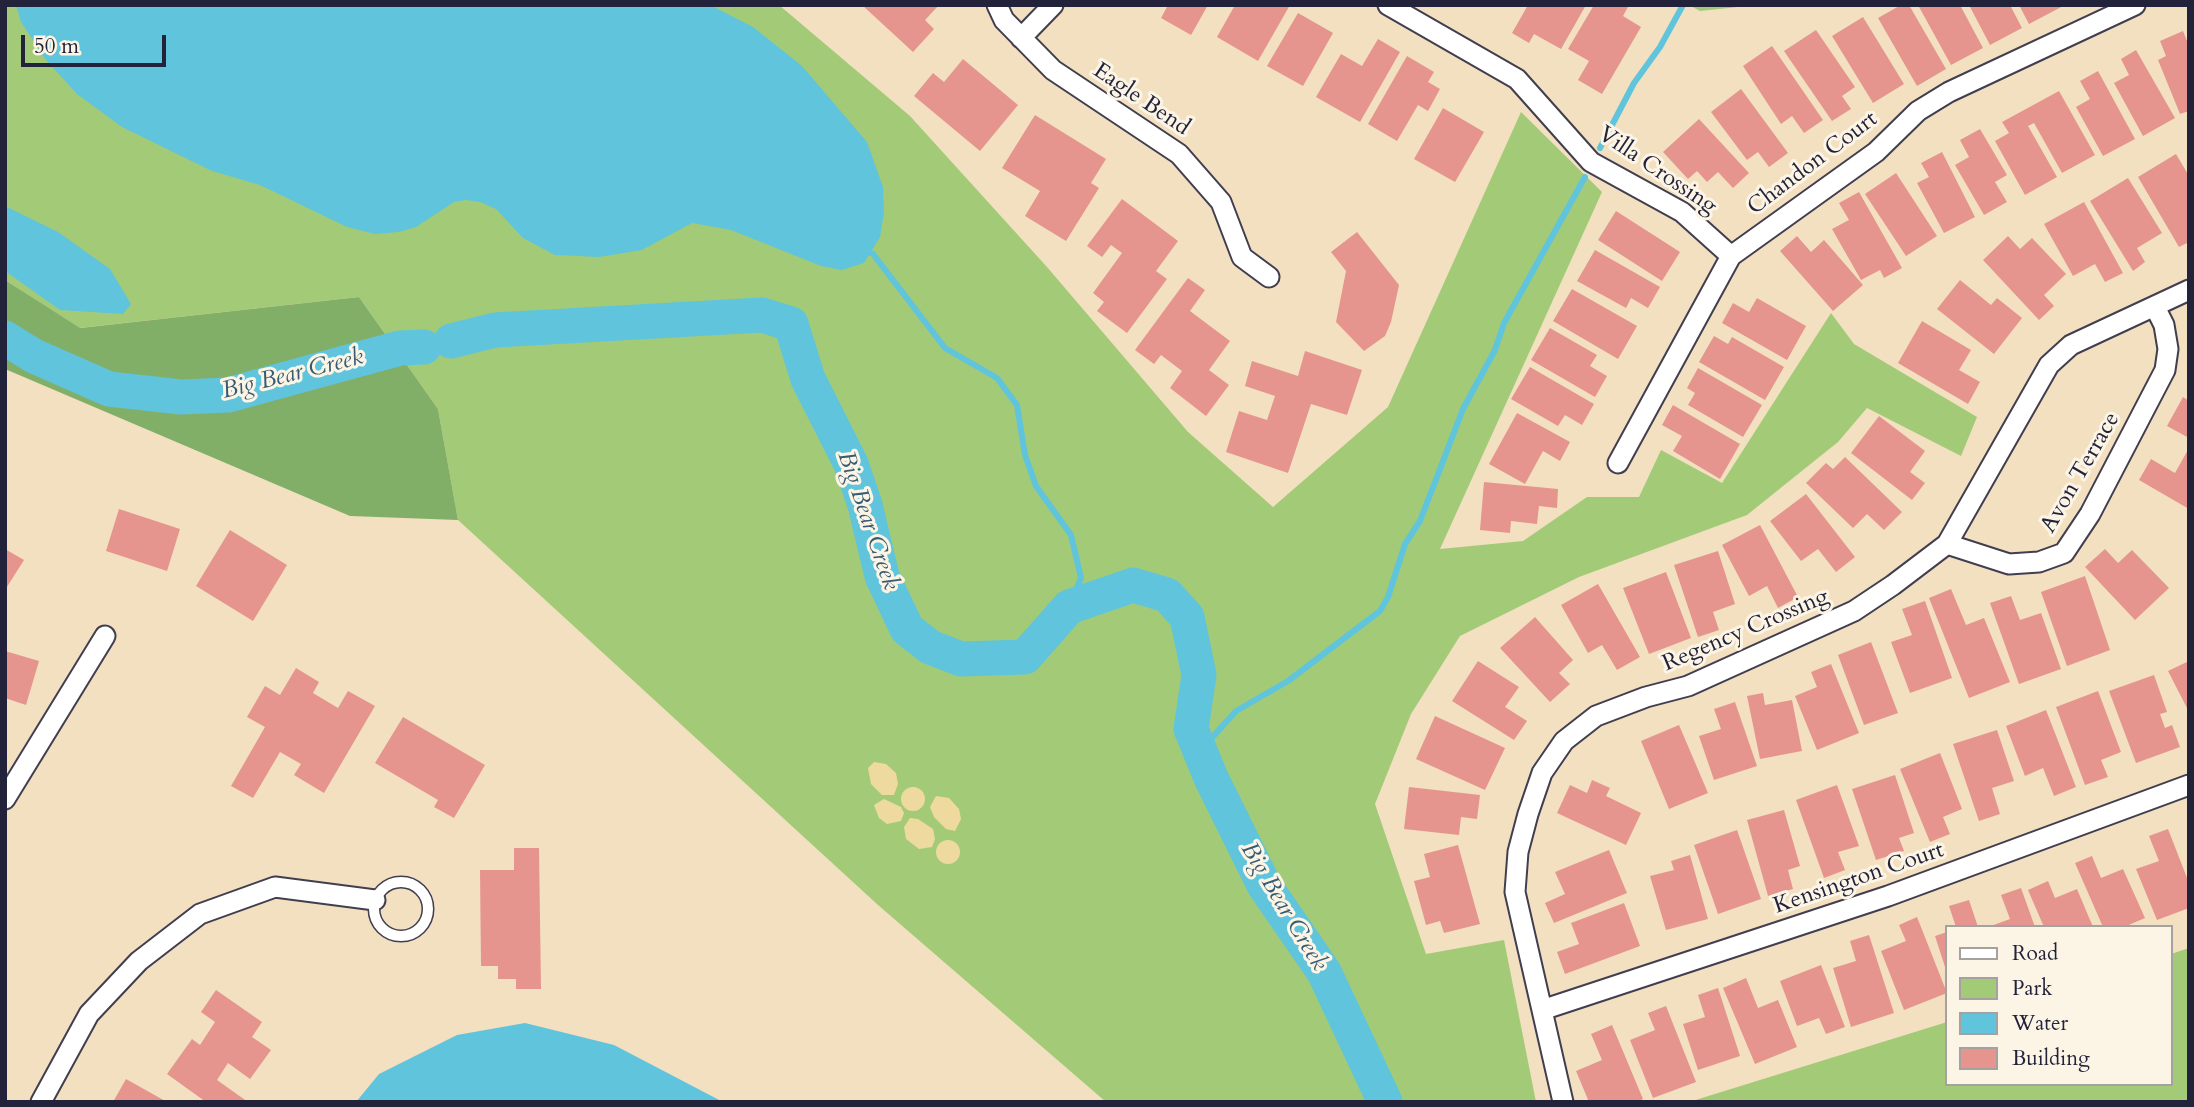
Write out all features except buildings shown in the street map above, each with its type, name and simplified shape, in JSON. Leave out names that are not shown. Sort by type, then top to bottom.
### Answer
[{"type":"street","name":"Eagle Bend","points":[[997,5],[1004,20],[1053,71],[1179,154],[1221,202],[1242,257],[1269,277]]},
{"type":"street","points":[[1021,38],[1054,5]]},
{"type":"street","name":"Villa Crossing","points":[[1388,5],[1517,79],[1591,162],[1682,212],[1731,256]]},
{"type":"street","name":"Chandon Court","points":[[1618,463],[1731,256],[1876,152],[1918,111],[1949,92],[2135,5]]},
{"type":"street","name":"Regency Crossing","points":[[1563,1102],[1515,892],[1518,852],[1542,773],[1564,741],[1596,716],[1646,697],[1688,686],[1854,611],[1947,544],[2049,365],[2071,345],[2189,290]]},
{"type":"street","name":"Avon Terrace","points":[[1947,544],[2009,564],[2039,562],[2064,553],[2090,514],[2165,370],[2168,349],[2164,325],[2155,307]]},
{"type":"street","points":[[5,799],[105,636]]},
{"type":"street","name":"Kensington Court","points":[[1542,1010],[1888,896],[2189,785]]},
{"type":"street","points":[[41,1102],[89,1014],[139,961],[200,914],[275,887],[375,900]]},
{"type":"lane","points":[[393,883],[411,884],[427,901],[426,920],[412,933],[404,936],[388,933],[376,919],[375,900],[384,887],[393,883]]},
{"type":"green space","points":[[5,5],[779,5],[910,116],[1047,267],[1188,432],[1273,507],[1388,407],[1521,112],[1602,192],[1440,549],[1523,541],[1587,497],[1639,497],[1661,450],[1722,483],[1831,313],[1854,344],[1977,417],[1961,456],[1867,408],[1838,442],[1747,515],[1579,577],[1460,636],[1411,714],[1375,804],[1426,954],[1504,940],[1536,1102],[1106,1102],[878,905],[458,520],[438,409],[359,297],[79,328],[5,280]]},
{"type":"green space","points":[[1689,5],[1757,5],[1700,11]]},
{"type":"green space","points":[[5,280],[80,328],[359,297],[438,409],[458,520],[350,516],[5,369]]},
{"type":"green space","points":[[2189,948],[2189,1102],[1689,1102],[1946,1022],[1946,1086],[2173,1086],[2173,953]]},
{"type":"sand","points":[[874,762],[886,764],[896,773],[898,784],[894,795],[882,795],[871,784],[868,768]]},
{"type":"sand","points":[[913,787],[924,794],[925,799],[918,810],[913,811],[902,804],[901,799],[908,788]]},
{"type":"sand","points":[[936,796],[949,798],[959,809],[961,819],[955,831],[946,829],[934,817],[930,807]]},
{"type":"sand","points":[[884,799],[901,807],[904,813],[901,821],[887,824],[879,818],[874,805]]},
{"type":"sand","points":[[910,818],[918,819],[933,829],[935,839],[932,847],[919,849],[906,839],[904,827]]},
{"type":"sand","points":[[948,840],[957,843],[960,852],[957,861],[948,864],[939,861],[936,852],[939,843]]},
{"type":"water","points":[[16,5],[710,5],[753,27],[802,66],[867,142],[883,187],[884,212],[880,237],[864,263],[842,270],[821,266],[731,230],[692,223],[642,250],[599,257],[555,255],[523,238],[496,209],[480,202],[466,200],[454,202],[416,227],[399,232],[375,234],[347,227],[260,185],[212,171],[122,127],[77,94],[46,60],[21,22]]},
{"type":"water","points":[[5,206],[58,232],[110,269],[131,304],[123,314],[60,310],[5,271]]},
{"type":"water","points":[[525,1023],[614,1045],[723,1102],[356,1102],[379,1074],[457,1035]]},
{"type":"waterway","points":[[1600,148],[1634,83],[1660,47],[1683,5]]},
{"type":"waterway","points":[[1200,751],[1236,711],[1288,681],[1380,611],[1388,597],[1405,544],[1420,521],[1463,409],[1495,350],[1504,323],[1585,177]]},
{"type":"waterway","points":[[866,250],[873,254],[945,348],[997,378],[1017,405],[1025,455],[1036,486],[1071,535],[1081,578],[1069,607]]},
{"type":"waterway","name":"Big Bear Creek","points":[[451,341],[495,330],[762,315],[791,324],[808,379],[851,464],[865,505],[882,576],[907,629],[930,647],[961,659],[1025,657],[1069,607],[1133,585],[1167,595],[1187,617],[1199,675],[1191,729],[1211,778],[1264,885],[1324,972],[1385,1102]]},
{"type":"waterway","name":"Big Bear Creek","points":[[5,338],[34,356],[109,389],[181,397],[228,395],[400,348],[424,347]]}]
